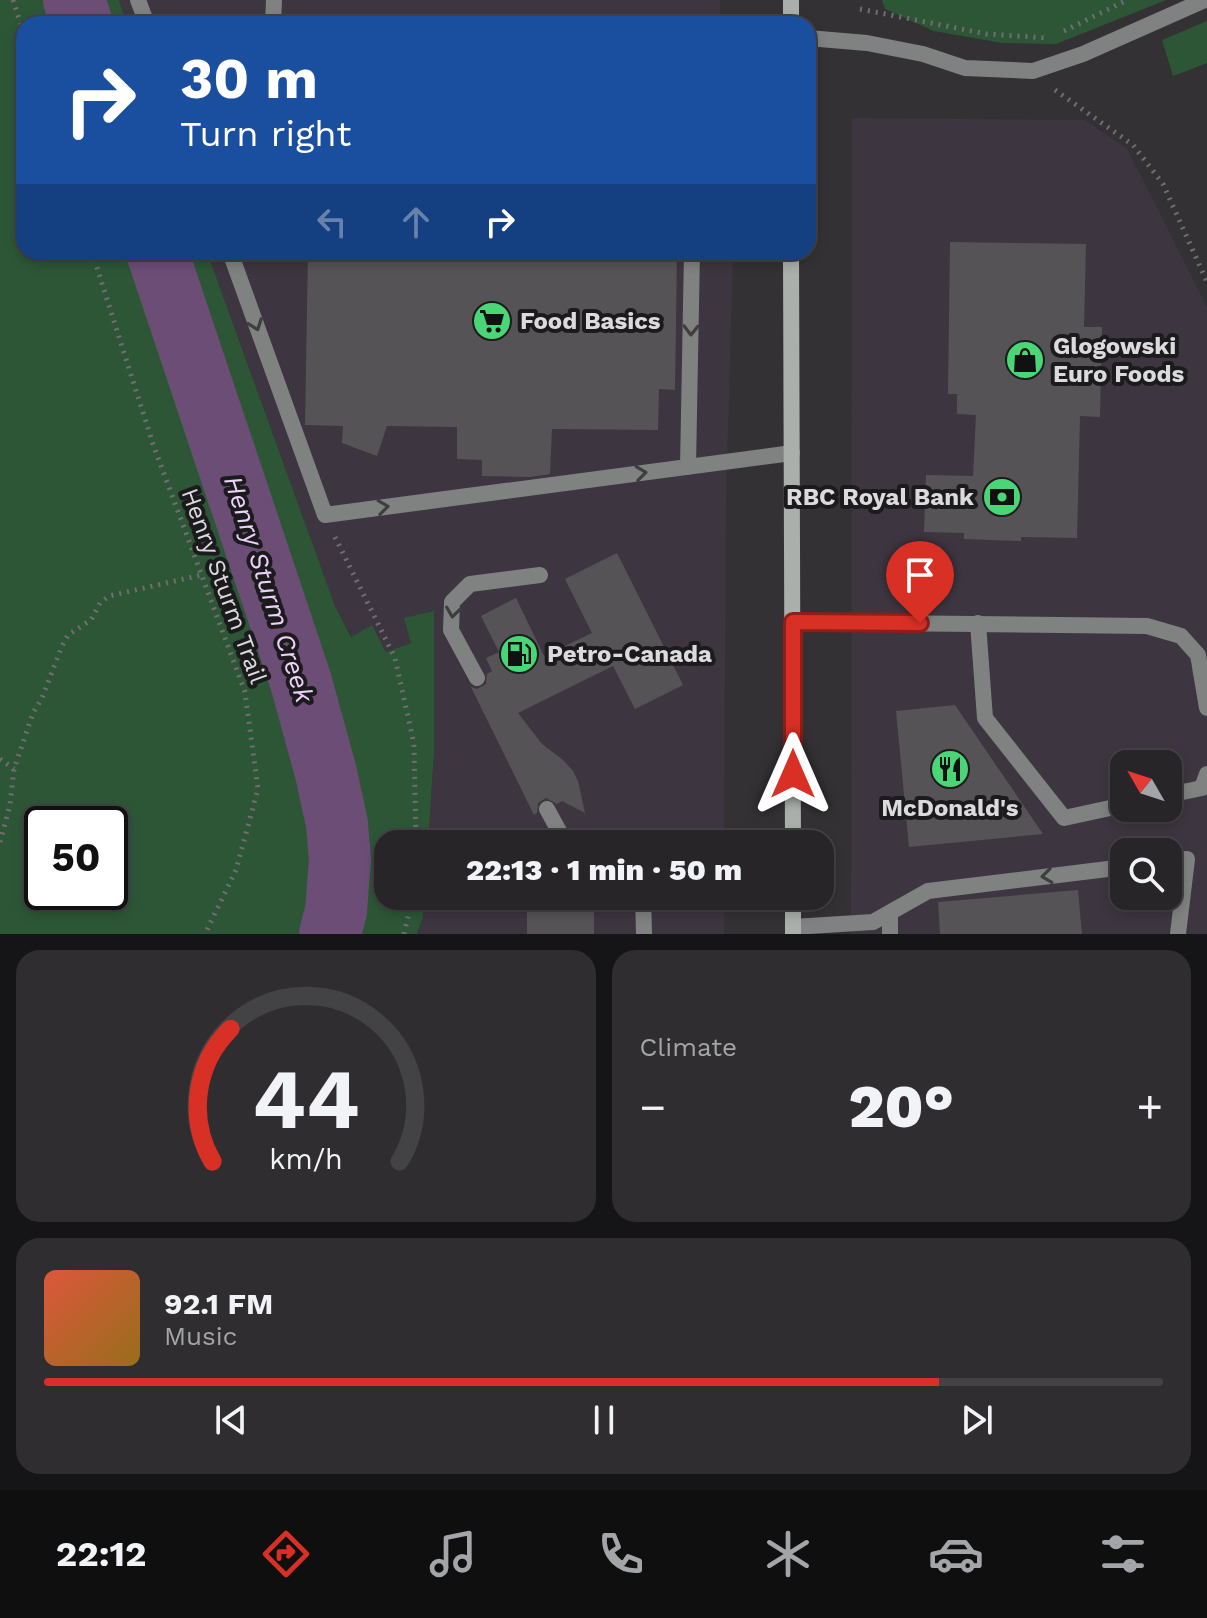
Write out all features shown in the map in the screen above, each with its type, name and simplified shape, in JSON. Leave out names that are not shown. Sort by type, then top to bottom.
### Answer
[{"type":"main road","points":[[791,260],[793,830]]},
{"type":"main road","points":[[793,910],[793,931]]},
{"type":"lane","points":[[816,39],[867,43],[923,54],[965,68],[1033,71],[1083,54],[1205,0]]},
{"type":"lane","points":[[233,260],[325,515],[792,453]]},
{"type":"lane","points":[[688,467],[692,260]]},
{"type":"lane","points":[[477,678],[451,630],[452,602],[470,584],[540,575]]},
{"type":"lane","points":[[793,622],[1147,626],[1181,636],[1198,655],[1207,708]]},
{"type":"lane","points":[[978,623],[985,718],[1064,818],[1110,808]]},
{"type":"lane","points":[[1182,792],[1202,788],[1207,774]]},
{"type":"lane","points":[[547,809],[558,830]]},
{"type":"lane","points":[[1182,860],[1187,859],[1182,901]]},
{"type":"lane","points":[[793,931],[873,922],[928,891],[1110,869]]},
{"type":"lane","points":[[643,910],[644,934]]},
{"type":"lane","points":[[1178,934],[1181,910]]},
{"type":"lane","points":[[890,913],[890,934]]},
{"type":"path","points":[[1062,32],[1127,0]]},
{"type":"path","points":[[860,9],[987,34],[1049,38]]},
{"type":"path","points":[[1033,71],[1069,102],[1133,145],[1163,184],[1207,282]]},
{"type":"path","name":"Henry Sturm Trail","points":[[95,260],[153,444],[245,692],[258,789],[236,870],[205,934]]},
{"type":"path","points":[[325,515],[395,658],[414,744],[416,830]]},
{"type":"path","points":[[0,842],[10,805],[14,769],[33,713],[68,635],[91,620],[100,603],[109,596],[201,575]]},
{"type":"path","points":[[0,759],[14,769]]},
{"type":"path","points":[[404,934],[410,910]]},
{"type":"shaded area","points":[[119,0],[720,0],[720,16],[124,16]]},
{"type":"shaded area","points":[[852,118],[1085,120],[1127,149],[1207,307],[1207,934],[851,934]]},
{"type":"shaded area","points":[[210,260],[733,260],[726,503],[724,830],[429,830],[434,753],[411,643],[386,652],[372,625],[352,637],[335,606]]},
{"type":"shaded area","points":[[423,910],[724,910],[724,934],[417,934]]},
{"type":"green space","points":[[0,0],[119,0],[124,16],[16,16],[16,260],[210,260],[335,606],[351,637],[372,625],[386,652],[411,643],[404,618],[434,611],[434,753],[429,830],[374,830],[374,910],[423,910],[417,934],[0,934]]},
{"type":"green space","points":[[882,0],[1166,0],[1056,44],[1002,43],[934,31],[885,9]]},
{"type":"green space","points":[[1207,21],[1207,63],[1173,76],[1162,40]]},
{"type":"building","name":"Glogowski Euro Foods","points":[[950,242],[1086,244],[1084,327],[1102,327],[1100,417],[1080,416],[1077,538],[1021,537],[1021,541],[964,539],[964,533],[924,532],[926,475],[973,476],[976,415],[957,414],[957,394],[948,394]]},
{"type":"building","name":"Food Basics","points":[[308,260],[677,260],[675,390],[659,389],[658,430],[552,429],[550,474],[530,477],[482,476],[482,460],[457,459],[457,427],[387,426],[377,456],[342,443],[343,426],[305,425]]},
{"type":"building","points":[[617,553],[683,685],[635,709],[613,666],[518,713],[542,744],[573,771],[585,813],[562,801],[557,804],[546,798],[538,803],[534,815],[471,687],[477,689],[486,684],[487,674],[492,671],[486,658],[499,652],[481,616],[516,598],[544,656],[592,633],[565,579]]},
{"type":"building","name":"McDonald's","points":[[955,705],[1043,834],[909,847],[896,711]]},
{"type":"building","points":[[1078,890],[1082,934],[940,934],[938,902]]},
{"type":"building","points":[[527,910],[594,910],[594,934],[527,934]]},
{"type":"waterway","name":"Henry Sturm Creek","points":[[74,0],[79,16]]},
{"type":"waterway","name":"Henry Sturm Creek","points":[[160,260],[301,682],[326,773],[337,824],[340,860],[336,911],[330,934]]},
{"type":"place","name":"Food Basics","points":[[492,321]]},
{"type":"place","name":"Glogowski Euro Foods","points":[[1025,360]]},
{"type":"place","name":"RBC Royal Bank","points":[[1002,497]]},
{"type":"place","name":"Petro-Canada","points":[[519,654]]},
{"type":"place","name":"McDonald's","points":[[950,769]]},
{"type":"route","points":[[793,774],[793,622],[920,623]]}]
